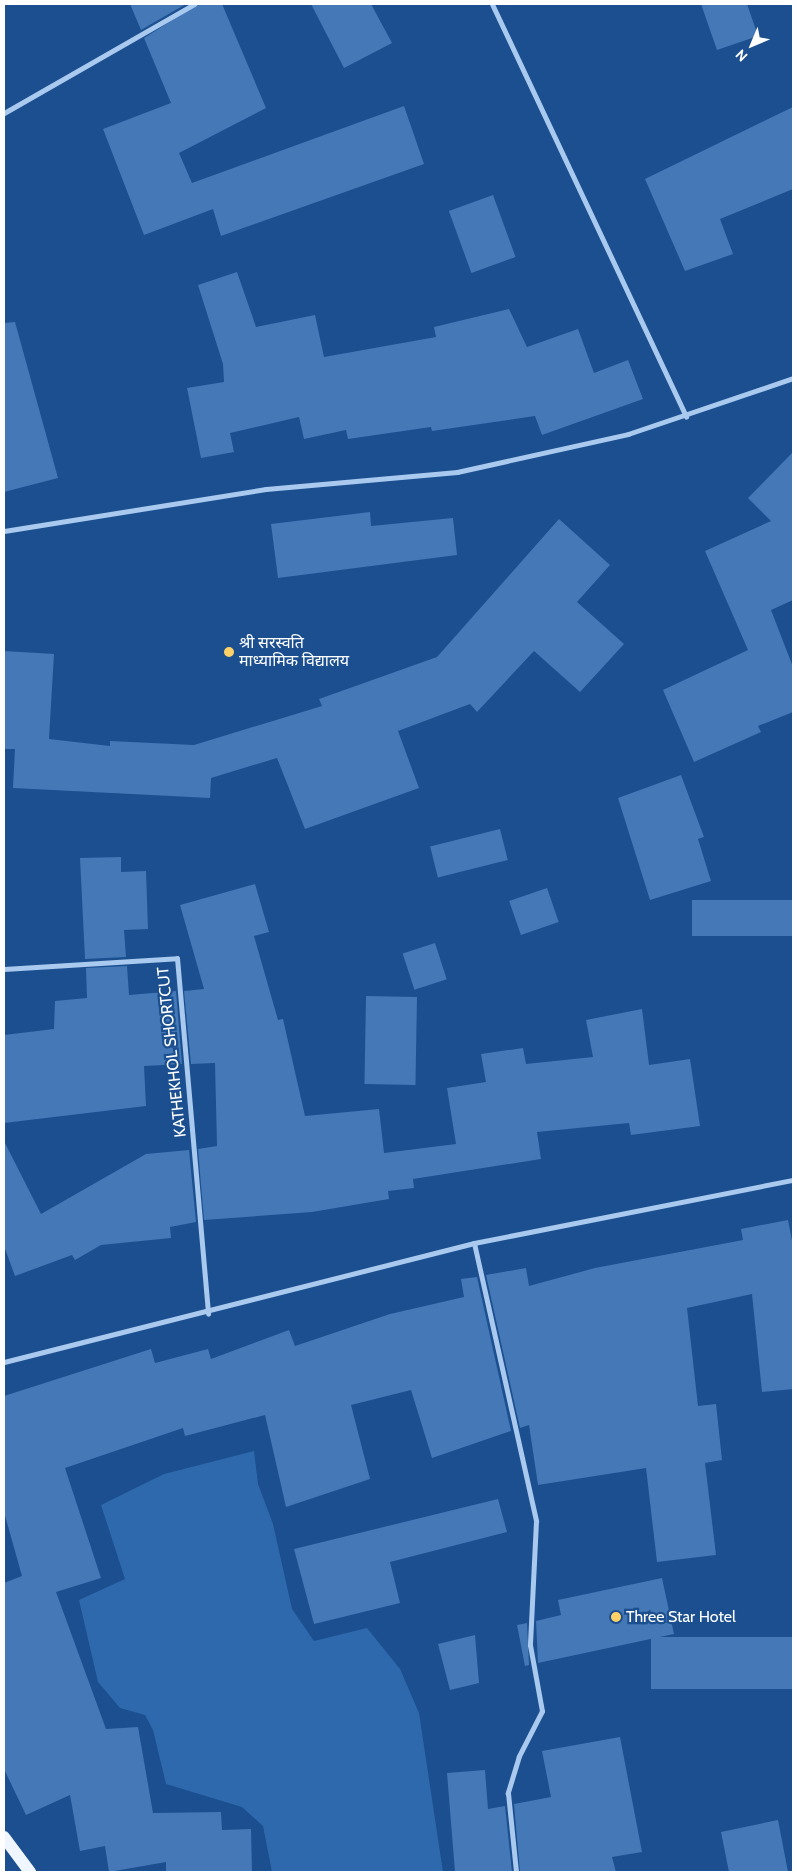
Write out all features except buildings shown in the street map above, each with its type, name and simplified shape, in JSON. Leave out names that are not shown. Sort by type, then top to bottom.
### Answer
[{"type":"main road","points":[[4,1837],[30,1872]]},
{"type":"street","points":[[4,113],[194,4]]},
{"type":"street","points":[[492,4],[686,417]]},
{"type":"street","points":[[4,531],[266,489],[457,472],[686,417],[793,378]]},
{"type":"street","name":"KATHEKHOL SHORTCUT","points":[[4,969],[178,958],[208,1314]]},
{"type":"street","points":[[4,1362],[208,1314],[474,1243],[793,1180]]},
{"type":"street","points":[[474,1243],[536,1522],[530,1645],[542,1711],[519,1756],[508,1793],[516,1872]]},
{"type":"shaded area","points":[[254,1451],[258,1484],[273,1524],[292,1609],[314,1641],[367,1628],[400,1669],[419,1713],[443,1872],[272,1872],[263,1826],[242,1807],[166,1784],[153,1730],[145,1715],[120,1708],[98,1682],[79,1600],[125,1579],[101,1505],[164,1474]]},
{"type":"place","name":"श्री सरस्वति माध्यामिक विद्यालय","points":[[229,652]]},
{"type":"place","name":"Three Star Hotel","points":[[616,1617]]}]
